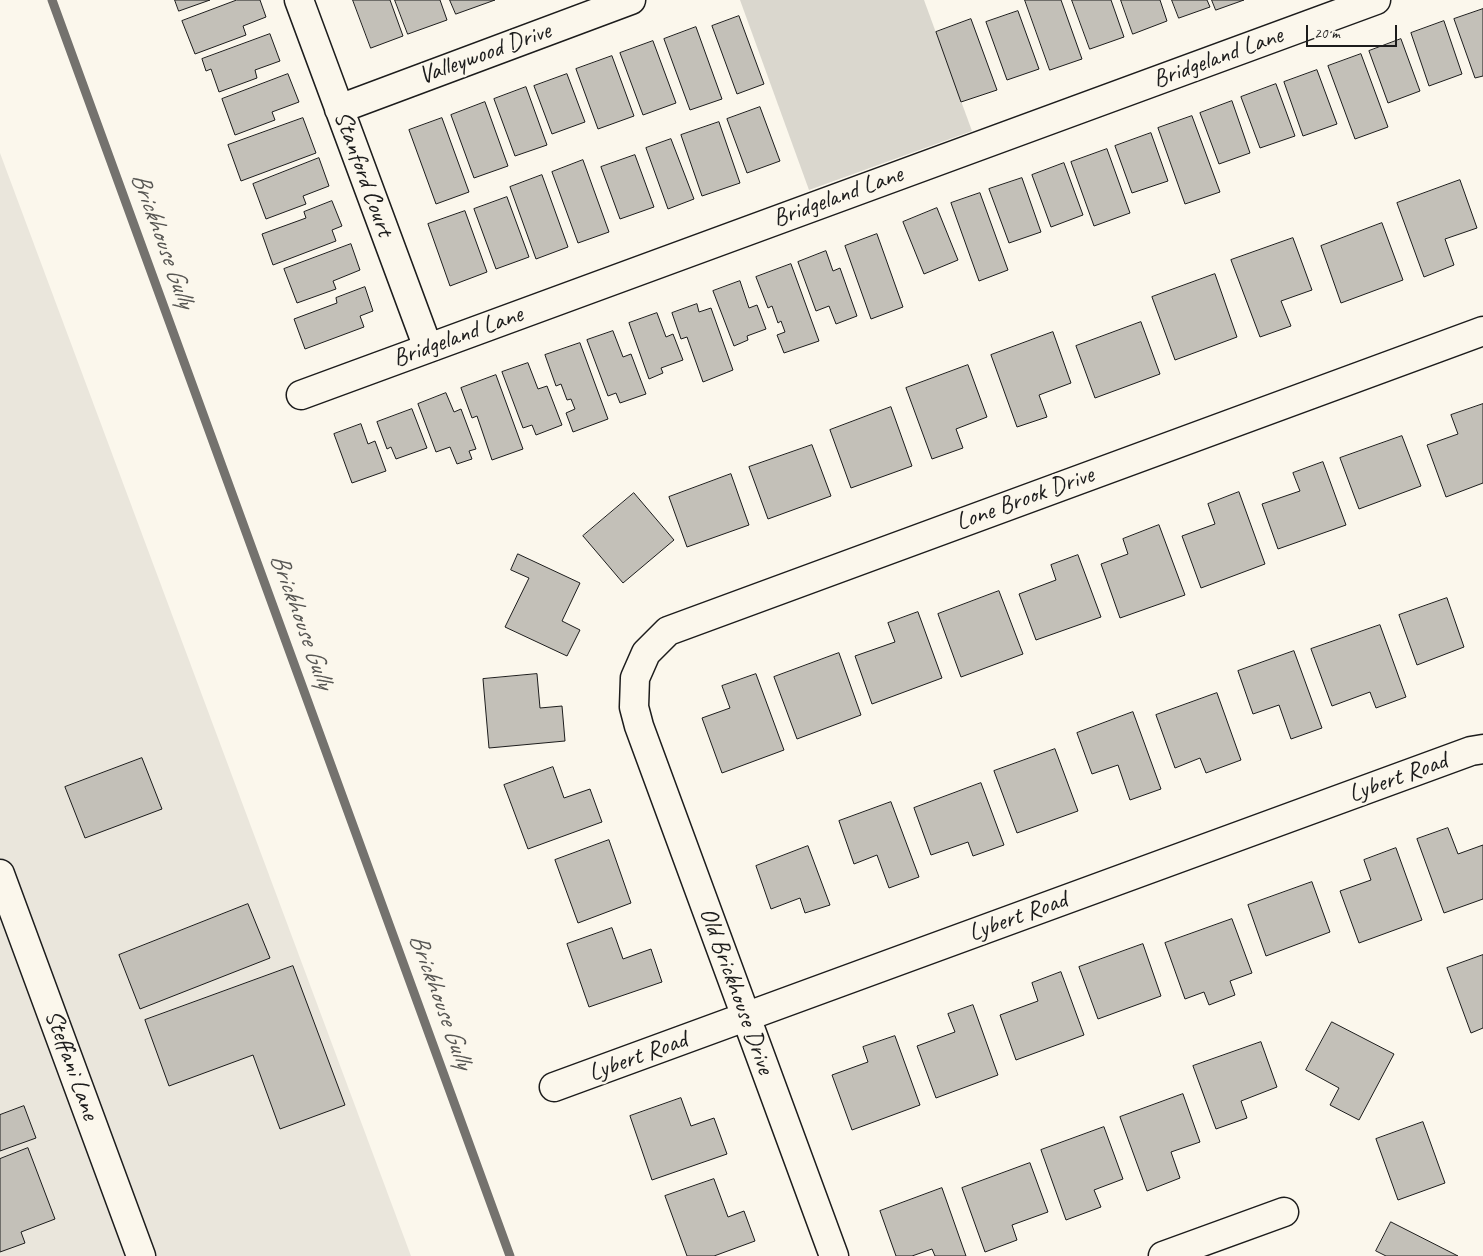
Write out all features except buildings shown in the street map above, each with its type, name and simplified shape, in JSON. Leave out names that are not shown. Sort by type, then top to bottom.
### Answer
[{"type":"street","name":"Stanford Court","points":[[298,0],[428,348]]},
{"type":"street","name":"Valleywood Drive","points":[[340,109],[631,0]]},
{"type":"street","name":"Bridgeland Lane","points":[[301,395],[1376,0]]},
{"type":"street","name":"Lone Brook Drive","points":[[639,726],[634,707],[635,678],[646,653],[668,631],[1483,331]]},
{"type":"street","name":"Old Brickhouse Drive","points":[[639,726],[834,1256]]},
{"type":"street","name":"Lybert Road","points":[[554,1088],[1483,749]]},
{"type":"street","name":"Steffani Lane","points":[[0,874],[141,1256]]},
{"type":"street","points":[[1163,1256],[1284,1212]]},
{"type":"shaded area","points":[[740,0],[924,0],[972,131],[809,190]]},
{"type":"shaded area","points":[[0,153],[411,1256],[0,1256]]},
{"type":"waterway","name":"Brickhouse Gully","points":[[52,0],[510,1256]]}]
